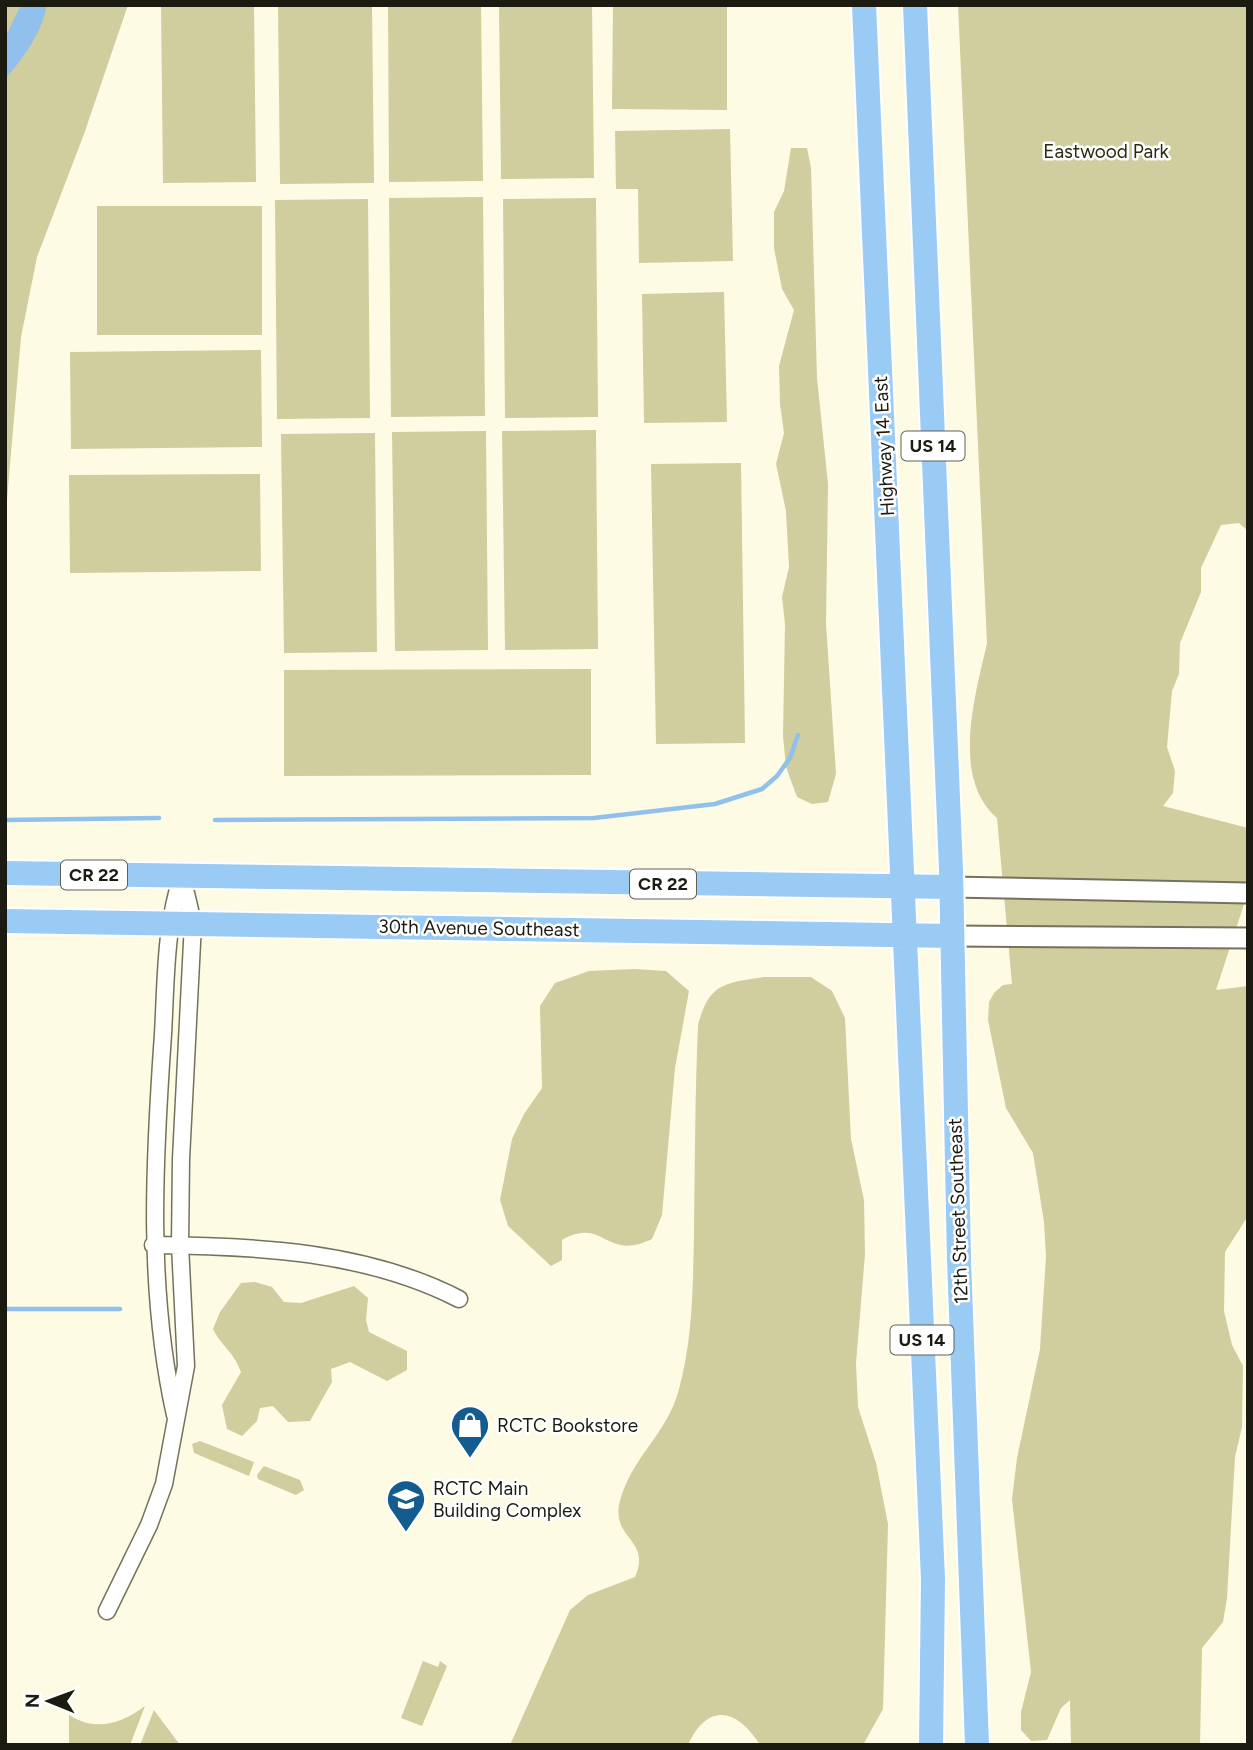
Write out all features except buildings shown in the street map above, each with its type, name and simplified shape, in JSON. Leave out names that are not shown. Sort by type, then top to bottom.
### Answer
[{"type":"main road","name":"Highway 14 East","points":[[864,5],[902,887]]},
{"type":"main road","name":"US 14","points":[[915,5],[951,887]]},
{"type":"main road","name":"CR 22","points":[[5,873],[951,887]]},
{"type":"main road","name":"US 14","points":[[902,887],[933,1579],[931,1745]]},
{"type":"main road","name":"12th Street Southeast","points":[[951,887],[959,1261],[976,1661],[977,1745]]},
{"type":"main road","name":"30th Avenue Southeast","points":[[5,921],[952,936]]},
{"type":"street","points":[[107,1611],[160,1495],[186,1366],[180,1245],[183,1086],[182,876]]},
{"type":"street","points":[[951,887],[1248,893]]},
{"type":"street","points":[[176,1421],[160,1339],[153,1245],[159,1084],[182,923]]},
{"type":"street","points":[[952,936],[1248,938]]},
{"type":"street","points":[[153,1245],[264,1250],[344,1259],[392,1271],[459,1298]]},
{"type":"green space","points":[[5,5],[128,5],[84,134],[37,257],[21,337],[5,523]]},
{"type":"green space","points":[[161,5],[254,5],[256,182],[163,183]]},
{"type":"green space","points":[[278,5],[372,5],[374,183],[280,184]]},
{"type":"green space","points":[[388,5],[481,5],[483,181],[389,182]]},
{"type":"green space","points":[[499,5],[592,5],[594,178],[501,179]]},
{"type":"green space","points":[[613,5],[727,5],[727,110],[612,109]]},
{"type":"green space","name":"Eastwood Park","points":[[958,5],[1248,5],[1248,531],[1239,523],[1221,525],[1201,568],[1201,592],[1180,643],[1179,674],[1172,691],[1167,747],[1175,771],[1173,793],[1163,806],[1248,828],[1248,892],[1216,990],[1248,986],[1248,1216],[1225,1252],[1224,1311],[1232,1345],[1243,1366],[1242,1427],[1235,1457],[1227,1598],[1223,1622],[1202,1648],[1200,1745],[1071,1745],[1070,1700],[1061,1708],[1047,1740],[1031,1741],[1021,1730],[1021,1712],[1031,1672],[1012,1499],[1017,1458],[1040,1349],[1046,1257],[1044,1222],[1033,1153],[1006,1108],[988,1020],[989,1002],[994,993],[1003,985],[1012,984],[997,818],[983,801],[974,781],[970,758],[973,710],[987,643]]},
{"type":"green space","points":[[730,129],[733,261],[639,263],[638,189],[616,189],[615,131]]},
{"type":"green space","points":[[791,148],[807,148],[811,168],[817,378],[828,484],[826,624],[836,774],[828,802],[812,804],[797,797],[786,767],[783,736],[785,624],[782,597],[789,567],[786,511],[776,464],[784,433],[779,366],[794,310],[782,289],[774,248],[774,212],[784,191]]},
{"type":"green space","points":[[483,197],[485,416],[391,417],[389,198]]},
{"type":"green space","points":[[596,198],[598,417],[505,418],[503,199]]},
{"type":"green space","points":[[368,199],[370,418],[277,419],[275,200]]},
{"type":"green space","points":[[97,206],[262,206],[262,335],[97,335]]},
{"type":"green space","points":[[724,292],[727,422],[644,423],[642,294]]},
{"type":"green space","points":[[261,350],[262,447],[71,449],[70,352]]},
{"type":"green space","points":[[596,430],[598,649],[505,650],[502,431]]},
{"type":"green space","points":[[486,431],[488,650],[395,651],[392,432]]},
{"type":"green space","points":[[375,433],[377,652],[284,653],[281,434]]},
{"type":"green space","points":[[741,463],[745,743],[656,744],[651,464]]},
{"type":"green space","points":[[260,474],[261,571],[70,573],[69,475]]},
{"type":"green space","points":[[591,669],[591,775],[284,776],[284,670]]},
{"type":"green space","points":[[589,971],[666,971],[689,991],[675,1068],[662,1215],[652,1239],[636,1245],[614,1243],[587,1233],[562,1240],[562,1260],[551,1266],[508,1226],[500,1200],[512,1139],[524,1114],[542,1088],[540,1006],[555,983]]},
{"type":"green space","points":[[764,977],[811,977],[832,991],[845,1018],[851,1139],[864,1200],[865,1254],[856,1363],[858,1407],[876,1463],[888,1524],[883,1709],[863,1745],[760,1745],[742,1724],[723,1715],[705,1721],[688,1745],[510,1745],[570,1610],[588,1595],[635,1577],[639,1564],[638,1554],[621,1524],[618,1514],[620,1501],[632,1472],[674,1405],[684,1370],[690,1331],[698,1025],[707,1001],[720,987]]},
{"type":"green space","points":[[255,1282],[272,1287],[284,1302],[301,1303],[354,1286],[368,1298],[366,1320],[369,1332],[407,1351],[407,1370],[387,1381],[350,1362],[331,1369],[332,1382],[310,1421],[288,1422],[273,1406],[260,1408],[257,1421],[242,1436],[227,1429],[222,1405],[241,1372],[213,1329],[220,1312],[241,1283]]},
{"type":"green space","points":[[200,1441],[254,1462],[249,1476],[194,1453],[192,1444]]},
{"type":"green space","points":[[264,1466],[300,1480],[304,1490],[296,1495],[258,1479],[257,1475]]},
{"type":"green space","points":[[423,1661],[438,1667],[440,1661],[447,1666],[422,1726],[401,1718]]},
{"type":"green space","points":[[145,1706],[130,1745],[69,1745],[69,1715],[89,1723],[108,1724]]},
{"type":"green space","points":[[154,1710],[180,1745],[140,1745]]},
{"type":"water","points":[[21,5],[47,5],[41,26],[31,45],[5,79],[5,38]]},
{"type":"waterway","points":[[215,820],[594,818],[715,804],[762,789],[777,776],[790,758],[798,735]]},
{"type":"waterway","points":[[5,820],[159,818]]},
{"type":"waterway","points":[[5,1309],[120,1309]]},
{"type":"place","name":"RCTC Bookstore","points":[[470,1459]]},
{"type":"place","name":"RCTC Main Building Complex","points":[[406,1533]]}]
